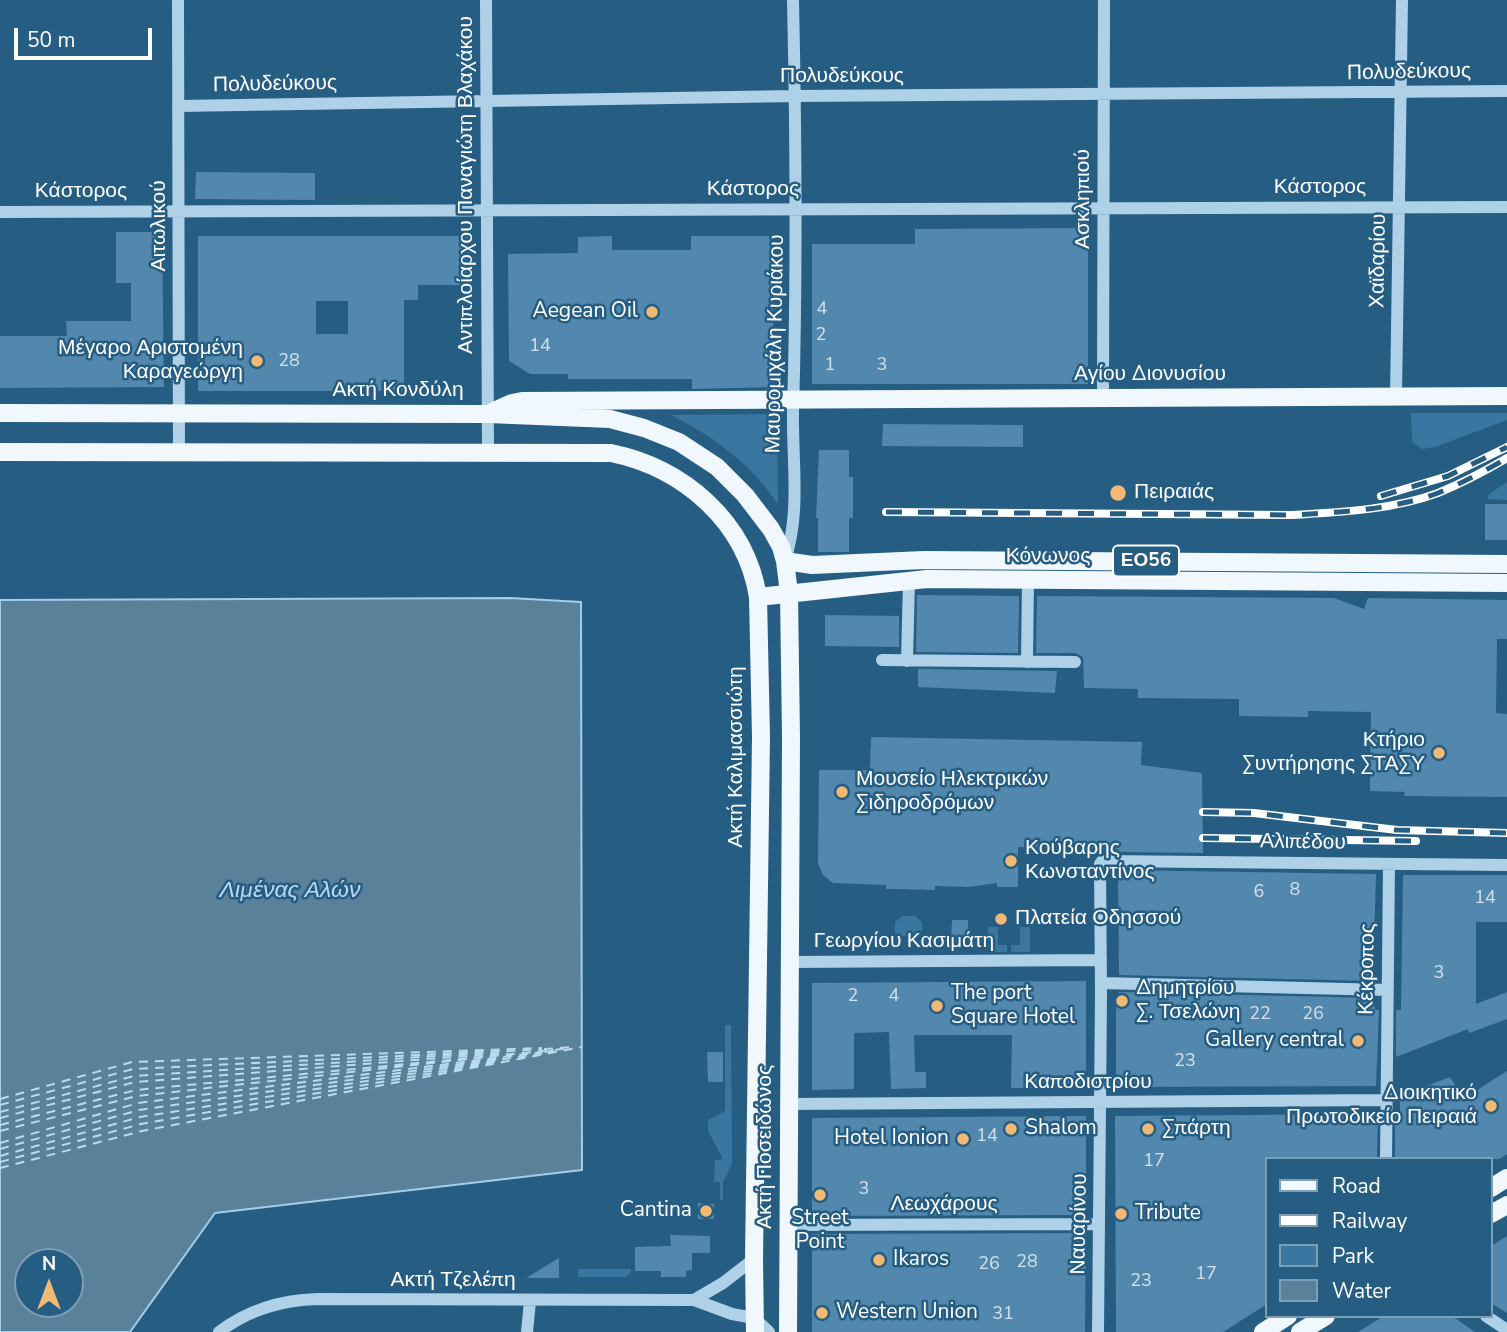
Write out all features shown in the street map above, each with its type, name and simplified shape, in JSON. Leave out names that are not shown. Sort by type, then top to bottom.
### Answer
[{"type":"main road","name":"Αγίου Διονυσίου","points":[[794,400],[1507,396]]},
{"type":"main road","name":"Ακτή Κονδύλη","points":[[0,412],[488,414],[512,402],[522,401],[794,400]]},
{"type":"main road","points":[[488,414],[610,419],[644,428],[679,442],[717,467],[772,528],[785,561],[789,593],[790,962]]},
{"type":"main road","points":[[0,452],[488,453]]},
{"type":"main road","name":"Ακτή Καλιμασσιώτη","points":[[488,453],[611,453],[667,472],[691,489],[724,521],[745,552],[754,575],[758,597],[761,737],[754,1259]]},
{"type":"main road","name":"Κόνωνος","points":[[785,561],[812,565],[924,560],[1507,564]]},
{"type":"main road","name":"Κόνωνος","points":[[758,597],[909,580],[1507,583]]},
{"type":"main road","name":"Ακτή Ποσειδώνος","points":[[788,1332],[790,962]]},
{"type":"main road","name":"Ακτή Ποσειδώνος","points":[[754,1259],[755,1325]]},
{"type":"main road","points":[[1263,1332],[1285,1318]]},
{"type":"main road","points":[[1300,1332],[1323,1318]]},
{"type":"street","name":"Αιτωλικού","points":[[178,0],[179,453]]},
{"type":"street","name":"Αντιπλοίαρχου Παναγιώτη Βλαχάκου","points":[[486,0],[488,453]]},
{"type":"street","name":"Μαυρομιχάλη Κυριάκου","points":[[785,561],[791,543],[795,506],[797,210],[793,0]]},
{"type":"street","name":"Ασκληπιού","points":[[1102,398],[1104,0]]},
{"type":"street","name":"Χαϊδαρίου","points":[[1396,396],[1402,0]]},
{"type":"street","name":"Πολυδεύκους","points":[[178,106],[795,96],[1507,91]]},
{"type":"street","name":"Κάστορος","points":[[0,212],[1507,207]]},
{"type":"street","points":[[1027,662],[1028,579]]},
{"type":"street","points":[[907,661],[909,580]]},
{"type":"street","points":[[882,660],[1075,662]]},
{"type":"street","name":"Αλιπέδου","points":[[1100,864],[1105,860],[1507,865]]},
{"type":"street","name":"Ναυαρίνου","points":[[1098,1332],[1100,864]]},
{"type":"street","name":"Κέκροπος","points":[[1386,1157],[1390,864]]},
{"type":"street","name":"Γεωργίου Κασιμάτη","points":[[790,962],[1101,960]]},
{"type":"street","points":[[1101,983],[1387,990]]},
{"type":"street","name":"Καποδιστρίου","points":[[789,1104],[1387,1100]]},
{"type":"street","name":"Λεωχάρους","points":[[789,1224],[1099,1224]]},
{"type":"street","points":[[694,1300],[723,1283],[754,1259]]},
{"type":"street","name":"Ακτή Τζελέπη","points":[[219,1332],[250,1312],[300,1300],[694,1300],[755,1325]]},
{"type":"street","points":[[527,1332],[530,1301]]},
{"type":"street","points":[[1489,1318],[1507,1330]]},
{"type":"street","points":[[755,1325],[769,1332]]},
{"type":"green space","points":[[1411,413],[1507,413],[1507,420],[1435,447],[1422,449],[1412,442]]},
{"type":"green space","points":[[777,414],[778,504],[744,464],[702,433],[671,415]]},
{"type":"green space","points":[[1507,482],[1507,500],[1487,499],[1489,494]]},
{"type":"green space","points":[[902,916],[915,916],[922,922],[922,936],[895,936],[895,922]]},
{"type":"green space","points":[[988,927],[998,927],[998,945],[1007,945],[1007,952],[989,952]]},
{"type":"green space","points":[[1020,927],[1030,927],[1030,952],[1011,952],[1011,945],[1020,945]]},
{"type":"green space","points":[[725,1025],[731,1025],[732,1164],[723,1182],[723,1200],[720,1200],[720,1182],[714,1182],[715,1160],[723,1159],[708,1131],[708,1120],[725,1111]]},
{"type":"green space","points":[[578,1269],[631,1269],[631,1272],[626,1277],[578,1277]]},
{"type":"water","name":"Λιμένας Αλών","points":[[510,598],[581,602],[582,1170],[215,1213],[130,1332],[0,1332],[0,600]]},
{"type":"building","points":[[196,172],[315,173],[315,200],[195,199]]},
{"type":"building","points":[[1088,228],[1088,384],[812,384],[812,244],[915,244],[915,229]]},
{"type":"building","points":[[116,232],[162,232],[164,387],[0,388],[0,336],[67,336],[66,321],[131,321],[131,283],[116,283]]},
{"type":"building","points":[[198,236],[473,236],[473,285],[418,285],[418,300],[404,300],[404,391],[198,391]],"holes":[[[316,301],[348,301],[348,334],[316,334]]]},
{"type":"building","points":[[612,236],[612,250],[691,250],[691,236],[773,236],[773,387],[692,389],[692,379],[568,379],[568,374],[530,374],[509,361],[508,254],[578,253],[578,237]]},
{"type":"building","points":[[883,424],[1023,425],[1023,447],[882,446]]},
{"type":"building","points":[[819,450],[849,450],[849,477],[853,477],[853,518],[849,518],[849,552],[818,552],[816,518]]},
{"type":"building","points":[[1485,504],[1507,504],[1507,540],[1485,540]]},
{"type":"building","points":[[917,595],[1019,596],[1018,653],[916,652]]},
{"type":"building","points":[[1037,596],[1334,598],[1364,609],[1368,598],[1507,600],[1507,639],[1497,639],[1496,713],[1507,714],[1507,797],[1404,796],[1405,792],[1370,791],[1371,712],[1308,711],[1308,717],[1239,716],[1239,699],[1138,698],[1138,689],[1084,688],[1083,657],[1075,653],[1036,653]]},
{"type":"building","points":[[825,615],[899,616],[899,647],[825,646]]},
{"type":"building","points":[[918,669],[1057,671],[1055,693],[918,687]]},
{"type":"building","points":[[871,737],[1142,742],[1141,765],[1202,773],[1203,853],[1018,847],[1018,887],[997,887],[997,883],[969,887],[935,886],[935,890],[886,889],[886,885],[833,883],[823,875],[818,863],[819,770],[870,770]]},
{"type":"building","points":[[1118,870],[1376,874],[1373,981],[1119,975]]},
{"type":"building","points":[[1403,875],[1507,875],[1507,922],[1476,922],[1476,1004],[1507,992],[1507,1019],[1469,1033],[1468,1029],[1396,1057],[1396,1010],[1401,1010]]},
{"type":"building","points":[[952,920],[968,920],[968,940],[951,940]]},
{"type":"building","points":[[1086,981],[1086,1088],[1011,1088],[1012,1035],[914,1035],[915,1072],[926,1072],[926,1088],[891,1089],[889,1032],[854,1033],[854,1089],[812,1090],[812,983]]},
{"type":"building","points":[[1119,992],[1373,998],[1375,1010],[1379,1010],[1376,1086],[1116,1087],[1116,996],[1119,996]]},
{"type":"building","points":[[707,1052],[723,1052],[723,1082],[708,1082]]},
{"type":"building","points":[[1507,1071],[1507,1154],[1499,1159],[1395,1157],[1395,1114],[1400,1114],[1400,1096],[1450,1077],[1461,1095],[1468,1091],[1471,1094]]},
{"type":"building","points":[[1378,1114],[1377,1157],[1266,1157],[1266,1305],[1223,1332],[1116,1332],[1115,1116]]},
{"type":"building","points":[[1086,1116],[1086,1215],[812,1216],[812,1118]]},
{"type":"building","name":"Cantina","points":[[698,1203],[714,1204],[714,1219],[698,1219]]},
{"type":"building","points":[[1086,1233],[1085,1332],[812,1332],[812,1234]]},
{"type":"building","points":[[670,1235],[710,1236],[710,1253],[692,1253],[692,1270],[686,1271],[686,1277],[661,1277],[661,1271],[635,1271],[635,1247],[671,1246]]},
{"type":"building","points":[[1507,1236],[1507,1313],[1493,1304],[1493,1245]]},
{"type":"building","points":[[559,1258],[559,1278],[526,1278]]},
{"type":"building","points":[[1381,1318],[1455,1318],[1475,1332],[1358,1332]]},
{"type":"ferry route","points":[[544,1049],[574,1047]]},
{"type":"ferry route","points":[[0,1168],[142,1131],[582,1047]]},
{"type":"ferry route","points":[[0,1099],[132,1062],[542,1048]]},
{"type":"ferry route","points":[[555,1050],[567,1048]]},
{"type":"ferry route","points":[[0,1112],[134,1076],[542,1049]]},
{"type":"ferry route","points":[[0,1125],[136,1090],[553,1050]]},
{"type":"ferry route","points":[[545,1052],[556,1050]]},
{"type":"ferry route","points":[[0,1105],[133,1069],[500,1051]]},
{"type":"ferry route","points":[[0,1143],[138,1103],[542,1052]]},
{"type":"ferry route","points":[[0,1118],[135,1082],[504,1053]]},
{"type":"ferry route","points":[[0,1156],[140,1117],[543,1053]]},
{"type":"ferry route","points":[[0,1131],[137,1096],[504,1055]]},
{"type":"ferry route","points":[[0,1149],[139,1110],[504,1058]]},
{"type":"ferry route","points":[[0,1162],[141,1124],[501,1061]]},
{"type":"railway","points":[[1381,496],[1448,476],[1507,447]]},
{"type":"railway","points":[[886,512],[1292,515],[1348,511],[1421,499],[1473,477],[1507,458]]},
{"type":"railway","points":[[1203,812],[1254,813],[1397,830],[1507,833]]},
{"type":"railway","points":[[1203,838],[1416,841]]},
{"type":"place","name":"Aegean Oil","points":[[652,312]]},
{"type":"place","name":"Μέγαρο Αριστομένη Καραγεώργη","points":[[257,361]]},
{"type":"place","name":"Πειραιάς","points":[[1118,493]]},
{"type":"place","name":"Κτήριο Συντήρησης ΣΤΑΣΥ","points":[[1439,753]]},
{"type":"place","name":"Μουσείο Ηλεκτρικών Σιδηροδρόμων","points":[[842,792]]},
{"type":"place","name":"Κούβαρης Κωνσταντίνος","points":[[1011,861]]},
{"type":"place","name":"Πλατεία Οδησσού","points":[[1001,919]]},
{"type":"place","name":"Δημητρίου Σ. Τσελώνη","points":[[1122,1001]]},
{"type":"place","name":"The port Square Hotel","points":[[937,1006]]},
{"type":"place","name":"Gallery central","points":[[1358,1041]]},
{"type":"place","name":"Διοικητικό Πρωτοδικείο Πειραιά","points":[[1491,1106]]},
{"type":"place","name":"Shalom","points":[[1011,1129]]},
{"type":"place","name":"Σπάρτη","points":[[1148,1129]]},
{"type":"place","name":"Hotel Ionion","points":[[963,1139]]},
{"type":"place","name":"Street Point","points":[[820,1195]]},
{"type":"place","name":"Cantina","points":[[706,1211]]},
{"type":"place","name":"Tribute","points":[[1121,1214]]},
{"type":"place","name":"Ikaros","points":[[879,1260]]},
{"type":"place","name":"Western Union","points":[[822,1313]]}]
